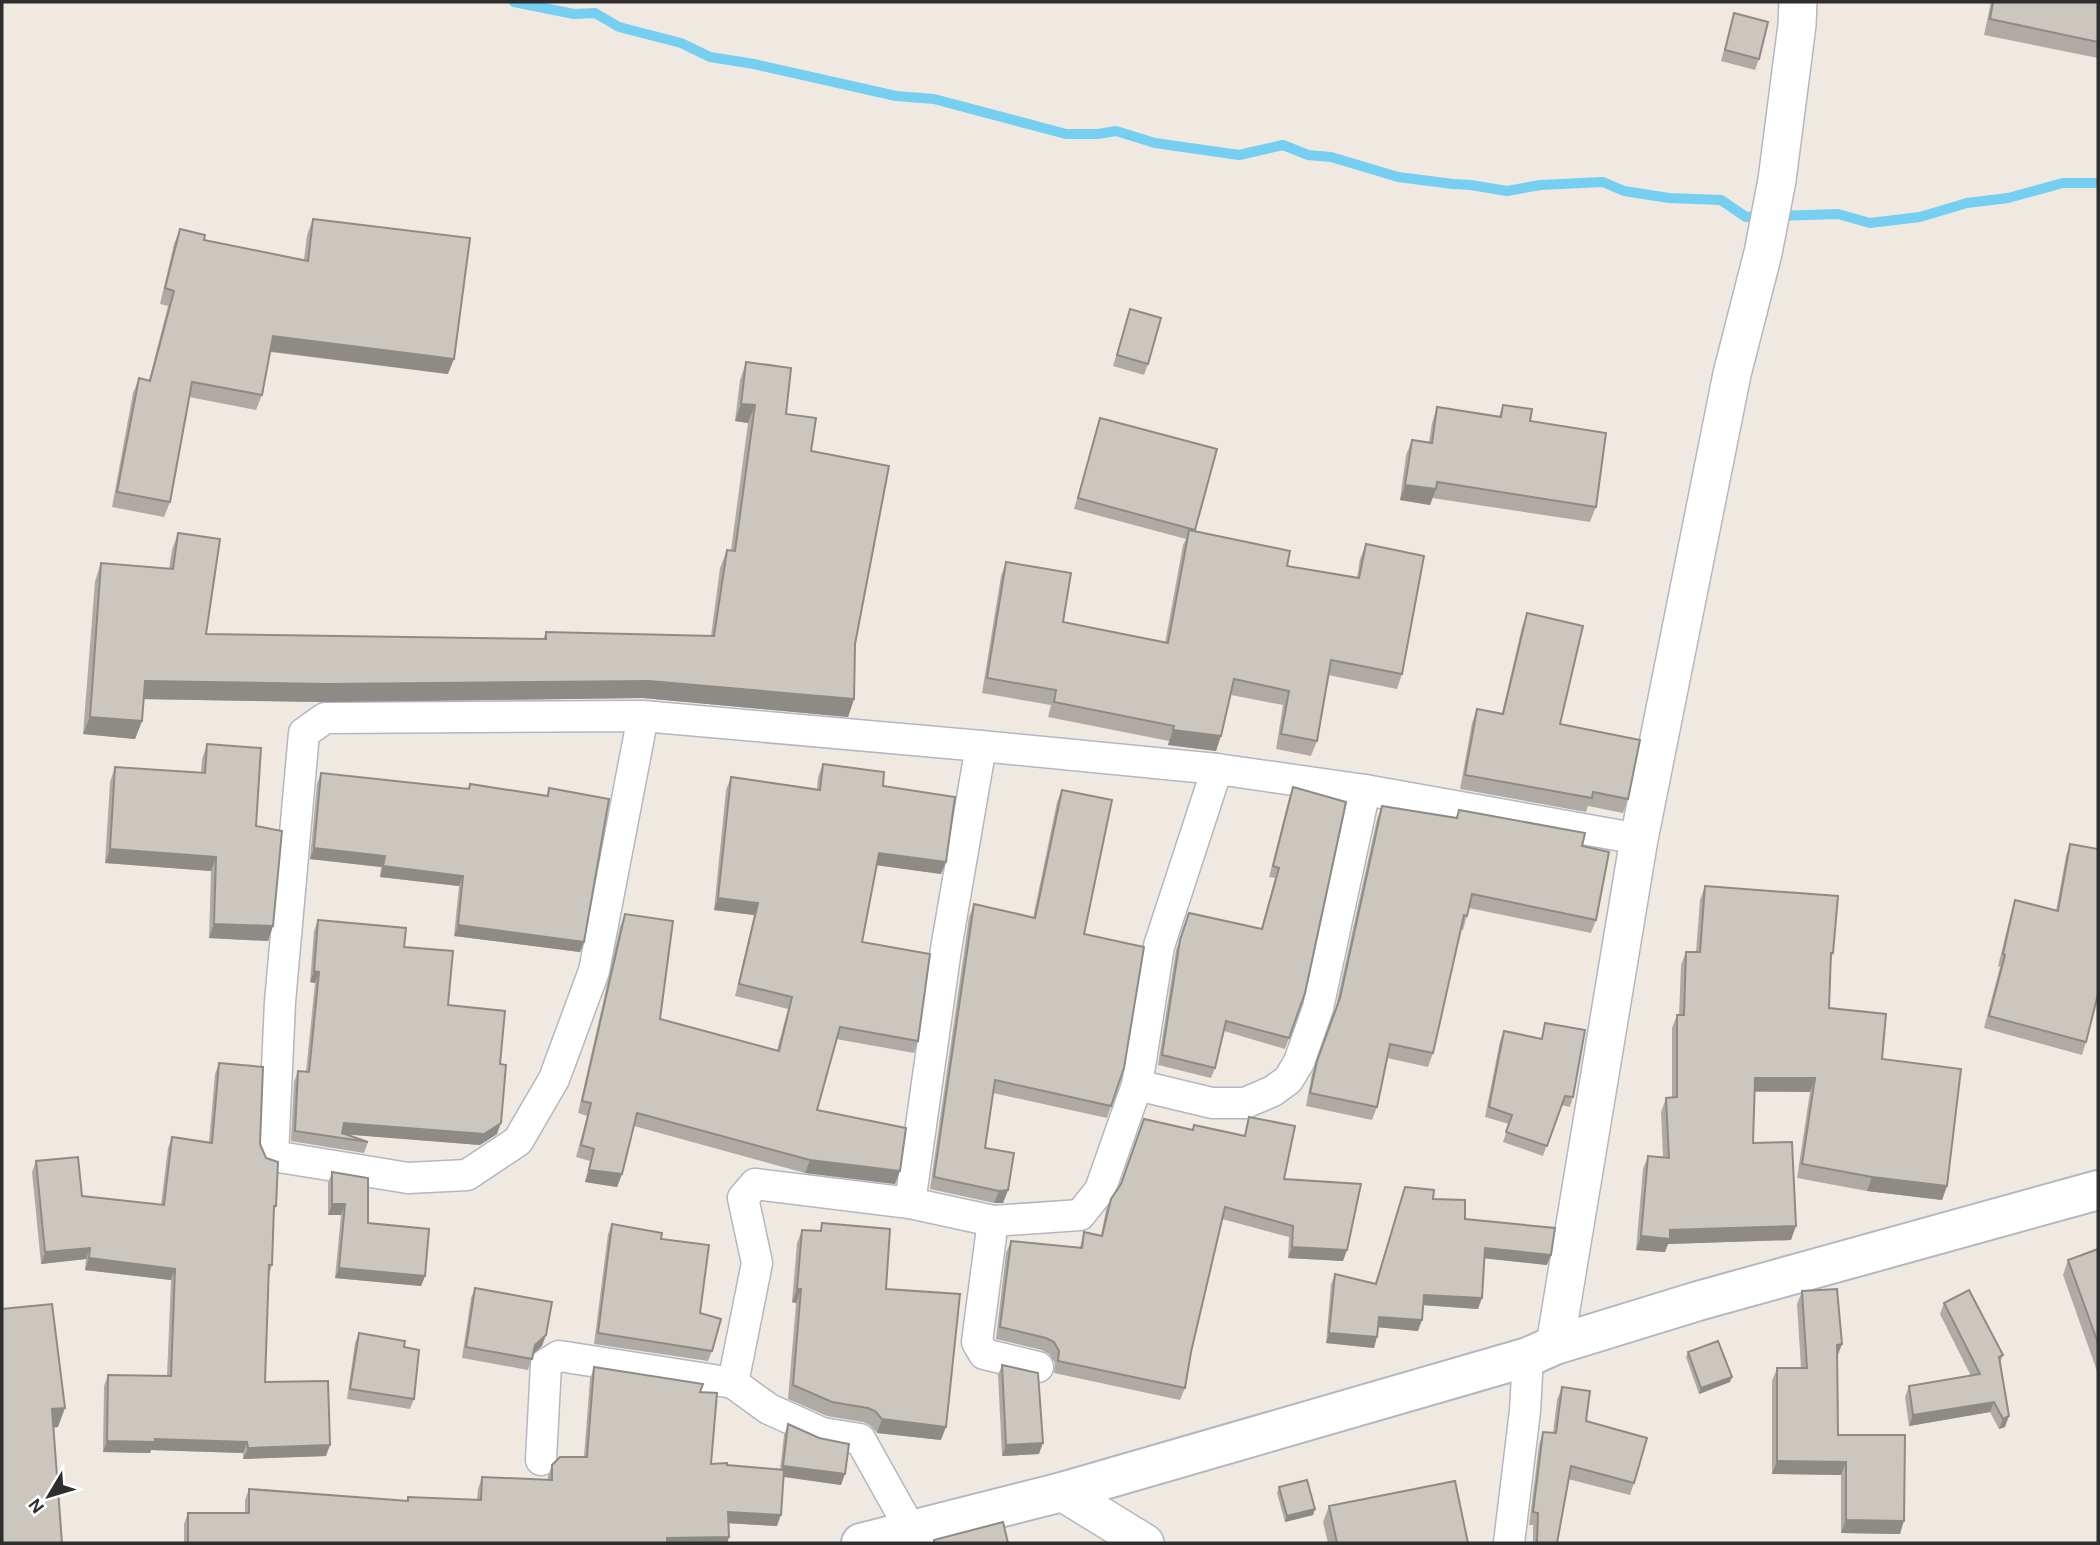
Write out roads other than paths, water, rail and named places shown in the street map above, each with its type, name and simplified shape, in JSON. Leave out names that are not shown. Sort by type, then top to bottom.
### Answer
[{"type":"main road","points":[[860,1543],[1062,1492],[1541,1351],[1699,1301],[2098,1190]]},
{"type":"street","points":[[1509,1543],[1525,1410],[1541,1351],[1732,374],[1763,254],[1776,180],[1798,2]]},
{"type":"street","points":[[643,716],[594,971],[554,1079],[518,1141],[467,1175],[408,1178],[273,1156],[280,1002],[304,733],[325,718],[643,716],[981,746],[1217,769],[1365,790],[1639,839]]},
{"type":"street","points":[[910,1203],[946,949],[981,746]]},
{"type":"street","points":[[733,1382],[757,1263],[743,1198],[755,1184],[910,1203],[993,1221],[1080,1215],[1100,1190],[1137,1085],[1159,946],[1217,769]]},
{"type":"street","points":[[1137,1085],[1212,1103],[1245,1103],[1273,1091],[1288,1080],[1299,1062],[1318,1008],[1365,790]]},
{"type":"street","points":[[993,1221],[977,1342],[979,1349],[984,1354],[1038,1367]]},
{"type":"street","points":[[541,1460],[546,1364],[559,1356],[733,1382],[769,1409],[822,1433],[860,1439],[911,1530]]},
{"type":"street","points":[[1062,1492],[1145,1543]]},
{"type":"waterway","points":[[514,2],[574,14],[595,13],[619,27],[681,43],[710,57],[754,64],[896,96],[934,99],[1066,134],[1116,131],[1155,143],[1239,155],[1283,145],[1308,155],[1331,157],[1398,177],[1507,191],[1540,185],[1603,182],[1624,191],[1669,198],[1721,200],[1746,217],[1838,214],[1870,223],[1920,217],[1967,203],[2008,198],[2063,183],[2098,183]]}]
